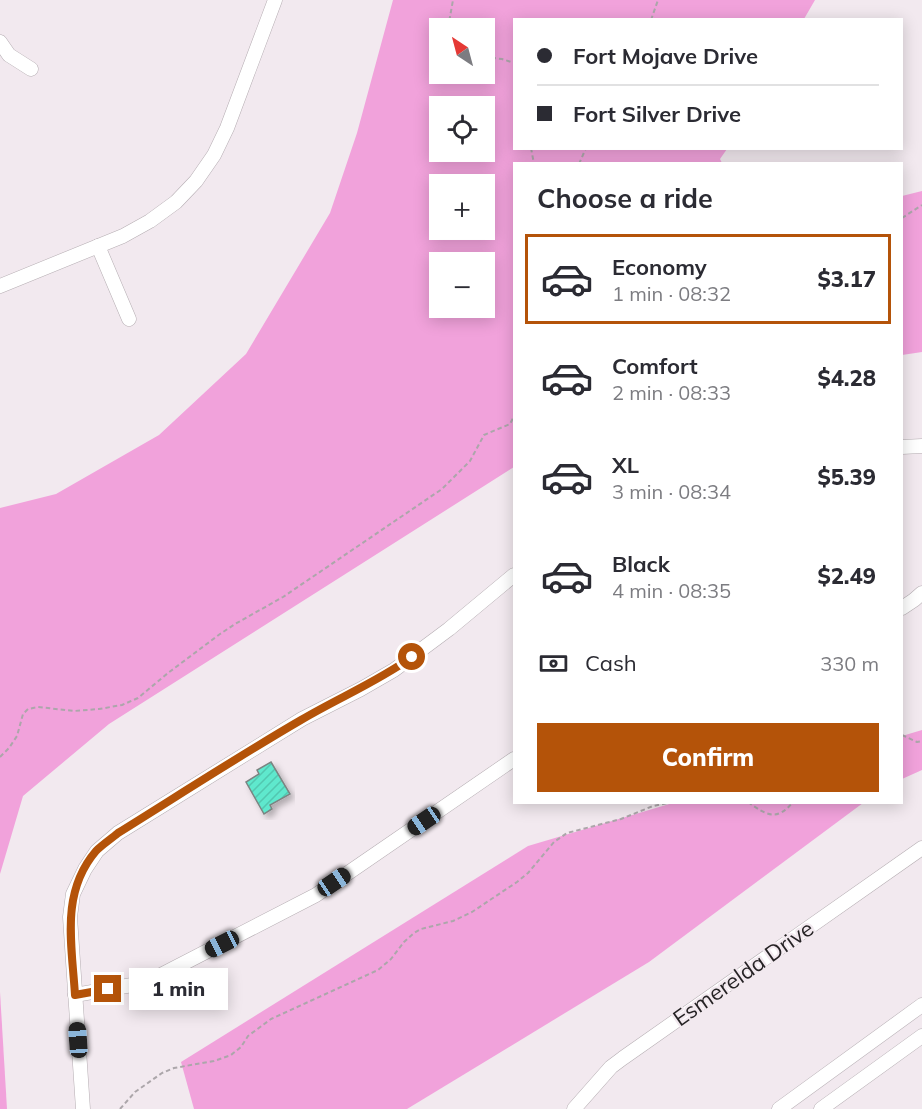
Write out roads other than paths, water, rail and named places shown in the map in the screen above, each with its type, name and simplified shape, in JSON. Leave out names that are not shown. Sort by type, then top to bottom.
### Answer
[{"type":"street","points":[[0,286],[123,236],[150,221],[176,202],[196,181],[214,155],[227,128],[275,0]]},
{"type":"street","points":[[0,42],[9,55],[31,69]]},
{"type":"street","points":[[98,246],[129,319]]},
{"type":"street","points":[[903,447],[922,446]]},
{"type":"street","points":[[83,1109],[70,917],[73,894],[97,851],[118,833],[302,719],[394,670],[449,629],[513,576]]},
{"type":"street","points":[[903,607],[922,593]]},
{"type":"street","points":[[75,995],[132,985],[161,975],[283,913],[316,895],[513,760]]},
{"type":"street","name":"Esmerelda Drive","points":[[574,1109],[611,1067],[922,848]]},
{"type":"street","points":[[779,1109],[922,1005]]},
{"type":"street","points":[[821,1109],[922,1036]]}]
